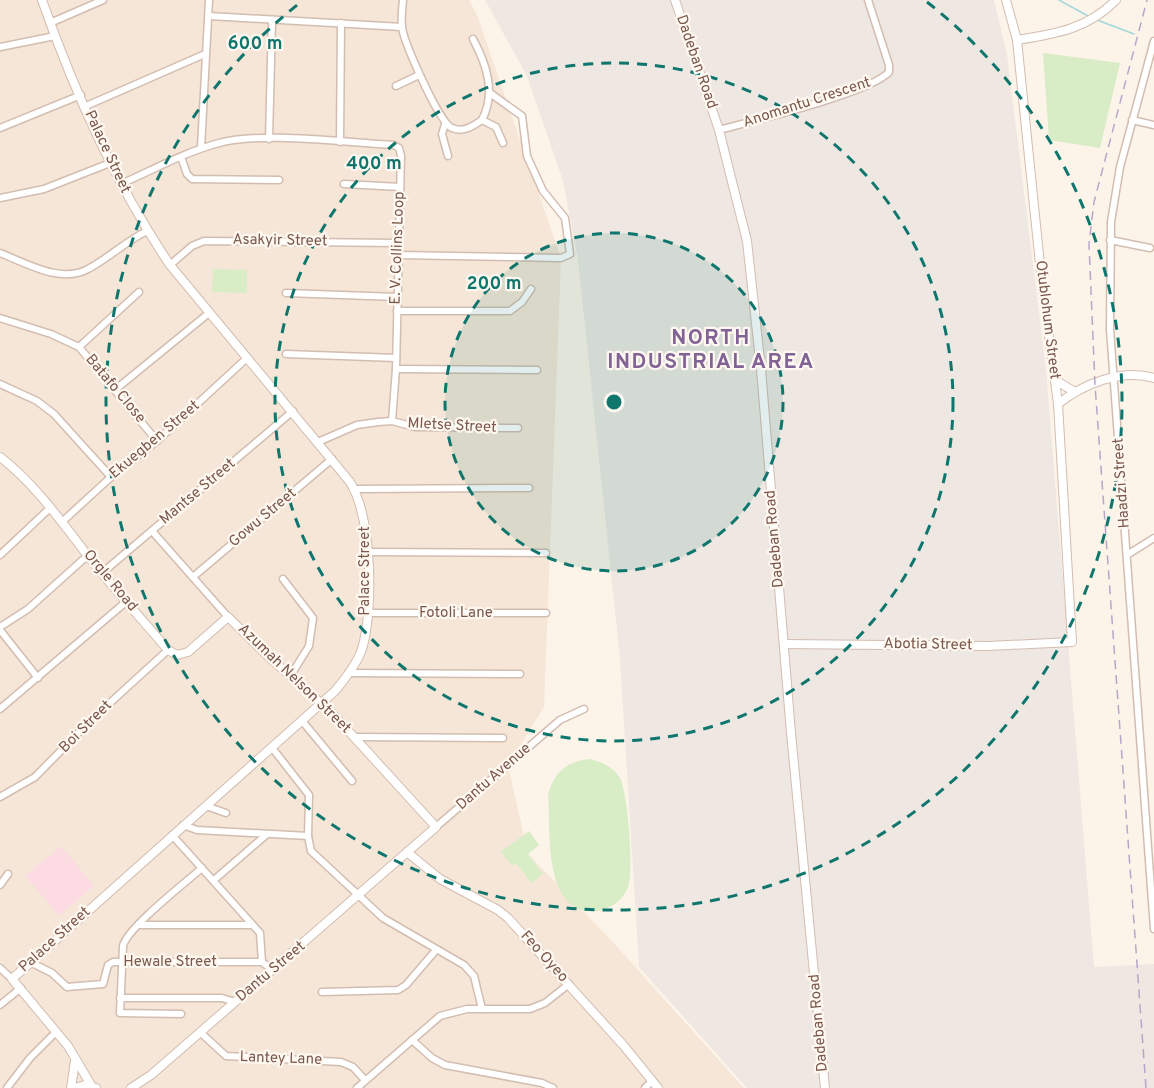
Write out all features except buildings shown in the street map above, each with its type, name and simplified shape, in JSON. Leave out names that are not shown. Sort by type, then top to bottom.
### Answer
[{"type":"street","name":"Palace Street","points":[[12,979],[183,825],[323,704],[348,674],[361,650],[367,613],[368,552],[364,514],[355,489],[293,411],[170,265],[147,231],[110,163],[55,36],[42,0]]},
{"type":"street","points":[[50,22],[103,0]]},
{"type":"street","points":[[201,148],[209,0]]},
{"type":"street","points":[[403,0],[402,27],[419,75],[445,124],[454,129],[462,130],[482,120],[490,93],[485,67],[473,39]]},
{"type":"street","name":"Dadeban Road","points":[[675,0],[719,130],[747,241],[761,369],[825,1088]]},
{"type":"street","name":"Anomantu Crescent","points":[[719,130],[836,96],[883,79],[888,72],[889,65],[868,0]]},
{"type":"street","name":"Otublohum Street","points":[[1006,0],[1017,40],[1058,404],[1072,642]]},
{"type":"street","points":[[1017,40],[1062,33],[1082,26],[1116,0]]},
{"type":"street","points":[[209,15],[402,27]]},
{"type":"street","points":[[269,139],[272,20]]},
{"type":"street","points":[[340,142],[341,23]]},
{"type":"street","points":[[0,47],[55,36]]},
{"type":"street","name":"Haadzi Street","points":[[1154,41],[1120,167],[1110,240],[1114,377],[1154,929]]},
{"type":"street","points":[[86,106],[205,54]]},
{"type":"street","points":[[396,86],[419,75]]},
{"type":"street","points":[[398,255],[568,257],[571,249],[565,218],[543,191],[530,165],[525,150],[522,116],[490,93]]},
{"type":"street","points":[[0,128],[81,95]]},
{"type":"street","points":[[482,120],[496,127],[503,143]]},
{"type":"street","points":[[1132,120],[1154,124]]},
{"type":"street","points":[[445,124],[442,134],[448,156]]},
{"type":"street","name":"E. V. Collins Loop","points":[[121,184],[201,148],[237,140],[340,142],[399,148],[396,369],[392,421]]},
{"type":"street","points":[[181,157],[187,174],[192,179],[279,180]]},
{"type":"street","points":[[0,198],[44,189],[110,163]]},
{"type":"street","points":[[344,184],[400,187]]},
{"type":"street","points":[[0,253],[50,272],[72,274],[89,269],[147,231]]},
{"type":"street","points":[[1110,240],[1150,248]]},
{"type":"street","name":"Asakyir Street","points":[[170,265],[192,246],[204,241],[398,243]]},
{"type":"street","points":[[397,311],[510,311],[522,302],[531,289]]},
{"type":"street","points":[[79,347],[139,292]]},
{"type":"street","points":[[286,293],[397,297]]},
{"type":"street","points":[[116,389],[209,313]]},
{"type":"street","name":"Batafo Close","points":[[0,318],[51,334],[79,347],[157,441]]},
{"type":"street","points":[[285,354],[396,358]]},
{"type":"street","name":"Ekuegben Street","points":[[63,521],[111,477],[157,441],[248,358]]},
{"type":"street","points":[[396,369],[537,370]]},
{"type":"street","points":[[1058,404],[1075,392],[1114,377],[1133,373],[1154,378]]},
{"type":"street","points":[[1055,380],[1075,392]]},
{"type":"street","points":[[0,384],[37,401],[54,414],[111,477]]},
{"type":"street","name":"Mantse Street","points":[[102,573],[293,411]]},
{"type":"street","name":"Mletse Street","points":[[318,442],[357,425],[392,421],[415,427],[518,428]]},
{"type":"street","name":"Orgle Road","points":[[0,457],[14,468],[63,521],[87,556],[168,650]]},
{"type":"street","name":"Gowu Street","points":[[193,577],[332,459]]},
{"type":"street","points":[[355,489],[529,488]]},
{"type":"street","points":[[0,555],[50,508]]},
{"type":"street","name":"Azumah Nelson Street","points":[[152,531],[228,617],[271,659],[323,704],[436,827]]},
{"type":"street","points":[[1127,555],[1154,538]]},
{"type":"street","points":[[368,552],[546,553]]},
{"type":"street","points":[[38,678],[0,629],[28,609],[87,556]]},
{"type":"street","points":[[283,579],[313,618],[309,646],[291,675]]},
{"type":"street","points":[[0,709],[127,601]]},
{"type":"street","name":"Fotoli Lane","points":[[367,613],[546,613]]},
{"type":"street","points":[[168,650],[177,655],[188,652],[228,617]]},
{"type":"street","name":"Abotia Street","points":[[784,644],[988,646],[1072,642]]},
{"type":"street","name":"Boi Street","points":[[0,797],[35,777],[89,722],[168,650]]},
{"type":"street","points":[[348,674],[520,674]]},
{"type":"street","name":"Dantu Avenue","points":[[407,852],[560,720],[585,709]]},
{"type":"street","points":[[303,722],[352,781]]},
{"type":"street","points":[[354,737],[502,738]]},
{"type":"street","points":[[273,749],[309,795],[309,849],[396,927],[458,960],[474,976],[482,1009]]},
{"type":"street","points":[[206,806],[226,813]]},
{"type":"street","points":[[183,825],[197,830],[308,836]]},
{"type":"street","points":[[172,835],[261,937],[262,962],[273,970]]},
{"type":"street","points":[[213,880],[266,835]]},
{"type":"street","name":"Dantu Street","points":[[131,1088],[151,1075],[407,852]]},
{"type":"street","name":"Feo Oyeo","points":[[407,852],[440,879],[503,914],[569,984],[655,1085]]},
{"type":"street","points":[[181,1014],[120,1012],[124,939],[202,868]]},
{"type":"street","points":[[0,885],[8,874]]},
{"type":"street","points":[[138,925],[252,925]]},
{"type":"street","points":[[322,992],[398,990],[406,985],[436,950]]},
{"type":"street","name":"Hewale Street","points":[[30,962],[52,974],[67,987],[103,984],[108,965],[121,962],[262,962]]},
{"type":"street","points":[[0,968],[21,988],[56,1032],[93,1087]]},
{"type":"street","points":[[357,1088],[444,1014],[482,1009],[530,1009],[545,1003],[569,984]]},
{"type":"street","points":[[0,1005],[21,988]]},
{"type":"street","points":[[120,998],[222,998],[235,1002]]},
{"type":"street","points":[[7,1088],[56,1032]]},
{"type":"street","name":"Lantey Lane","points":[[200,1032],[226,1056],[341,1062],[353,1067],[365,1080]]},
{"type":"street","points":[[412,1040],[432,1058],[445,1065],[553,1088]]},
{"type":"street","points":[[75,1061],[73,1088],[93,1087]]},
{"type":"street","points":[[645,1088],[655,1085]]},
{"type":"shaded area","points":[[0,0],[469,0],[477,15],[561,258],[544,707],[508,765],[528,854],[611,940],[744,1088],[0,1088]]},
{"type":"shaded area","points":[[485,0],[994,0],[1007,55],[1046,369],[1094,967],[1154,964],[1154,1088],[747,1088],[639,967],[620,658],[578,259],[563,181],[527,76]]},
{"type":"shaded area","points":[[61,846],[94,886],[59,916],[25,876]]},
{"type":"green space","points":[[1043,53],[1120,63],[1100,148],[1049,140]]},
{"type":"green space","points":[[213,269],[247,270],[247,293],[212,292]]},
{"type":"green space","points":[[590,759],[607,766],[620,778],[628,815],[630,850],[630,879],[626,892],[611,906],[596,911],[579,909],[566,900],[558,886],[553,868],[549,829],[548,795],[554,780],[568,765]]},
{"type":"green space","points":[[529,831],[539,845],[528,854],[543,874],[531,883],[516,863],[512,866],[501,852]]},
{"type":"waterway","points":[[1059,0],[1090,17]]},
{"type":"waterway","points":[[1097,20],[1134,34]]},
{"type":"railway","points":[[1146,1088],[1095,385],[1089,244],[1094,202],[1147,0]]},
{"type":"district","name":"NORTH INDUSTRIAL AREA","points":[[711,350]]}]
